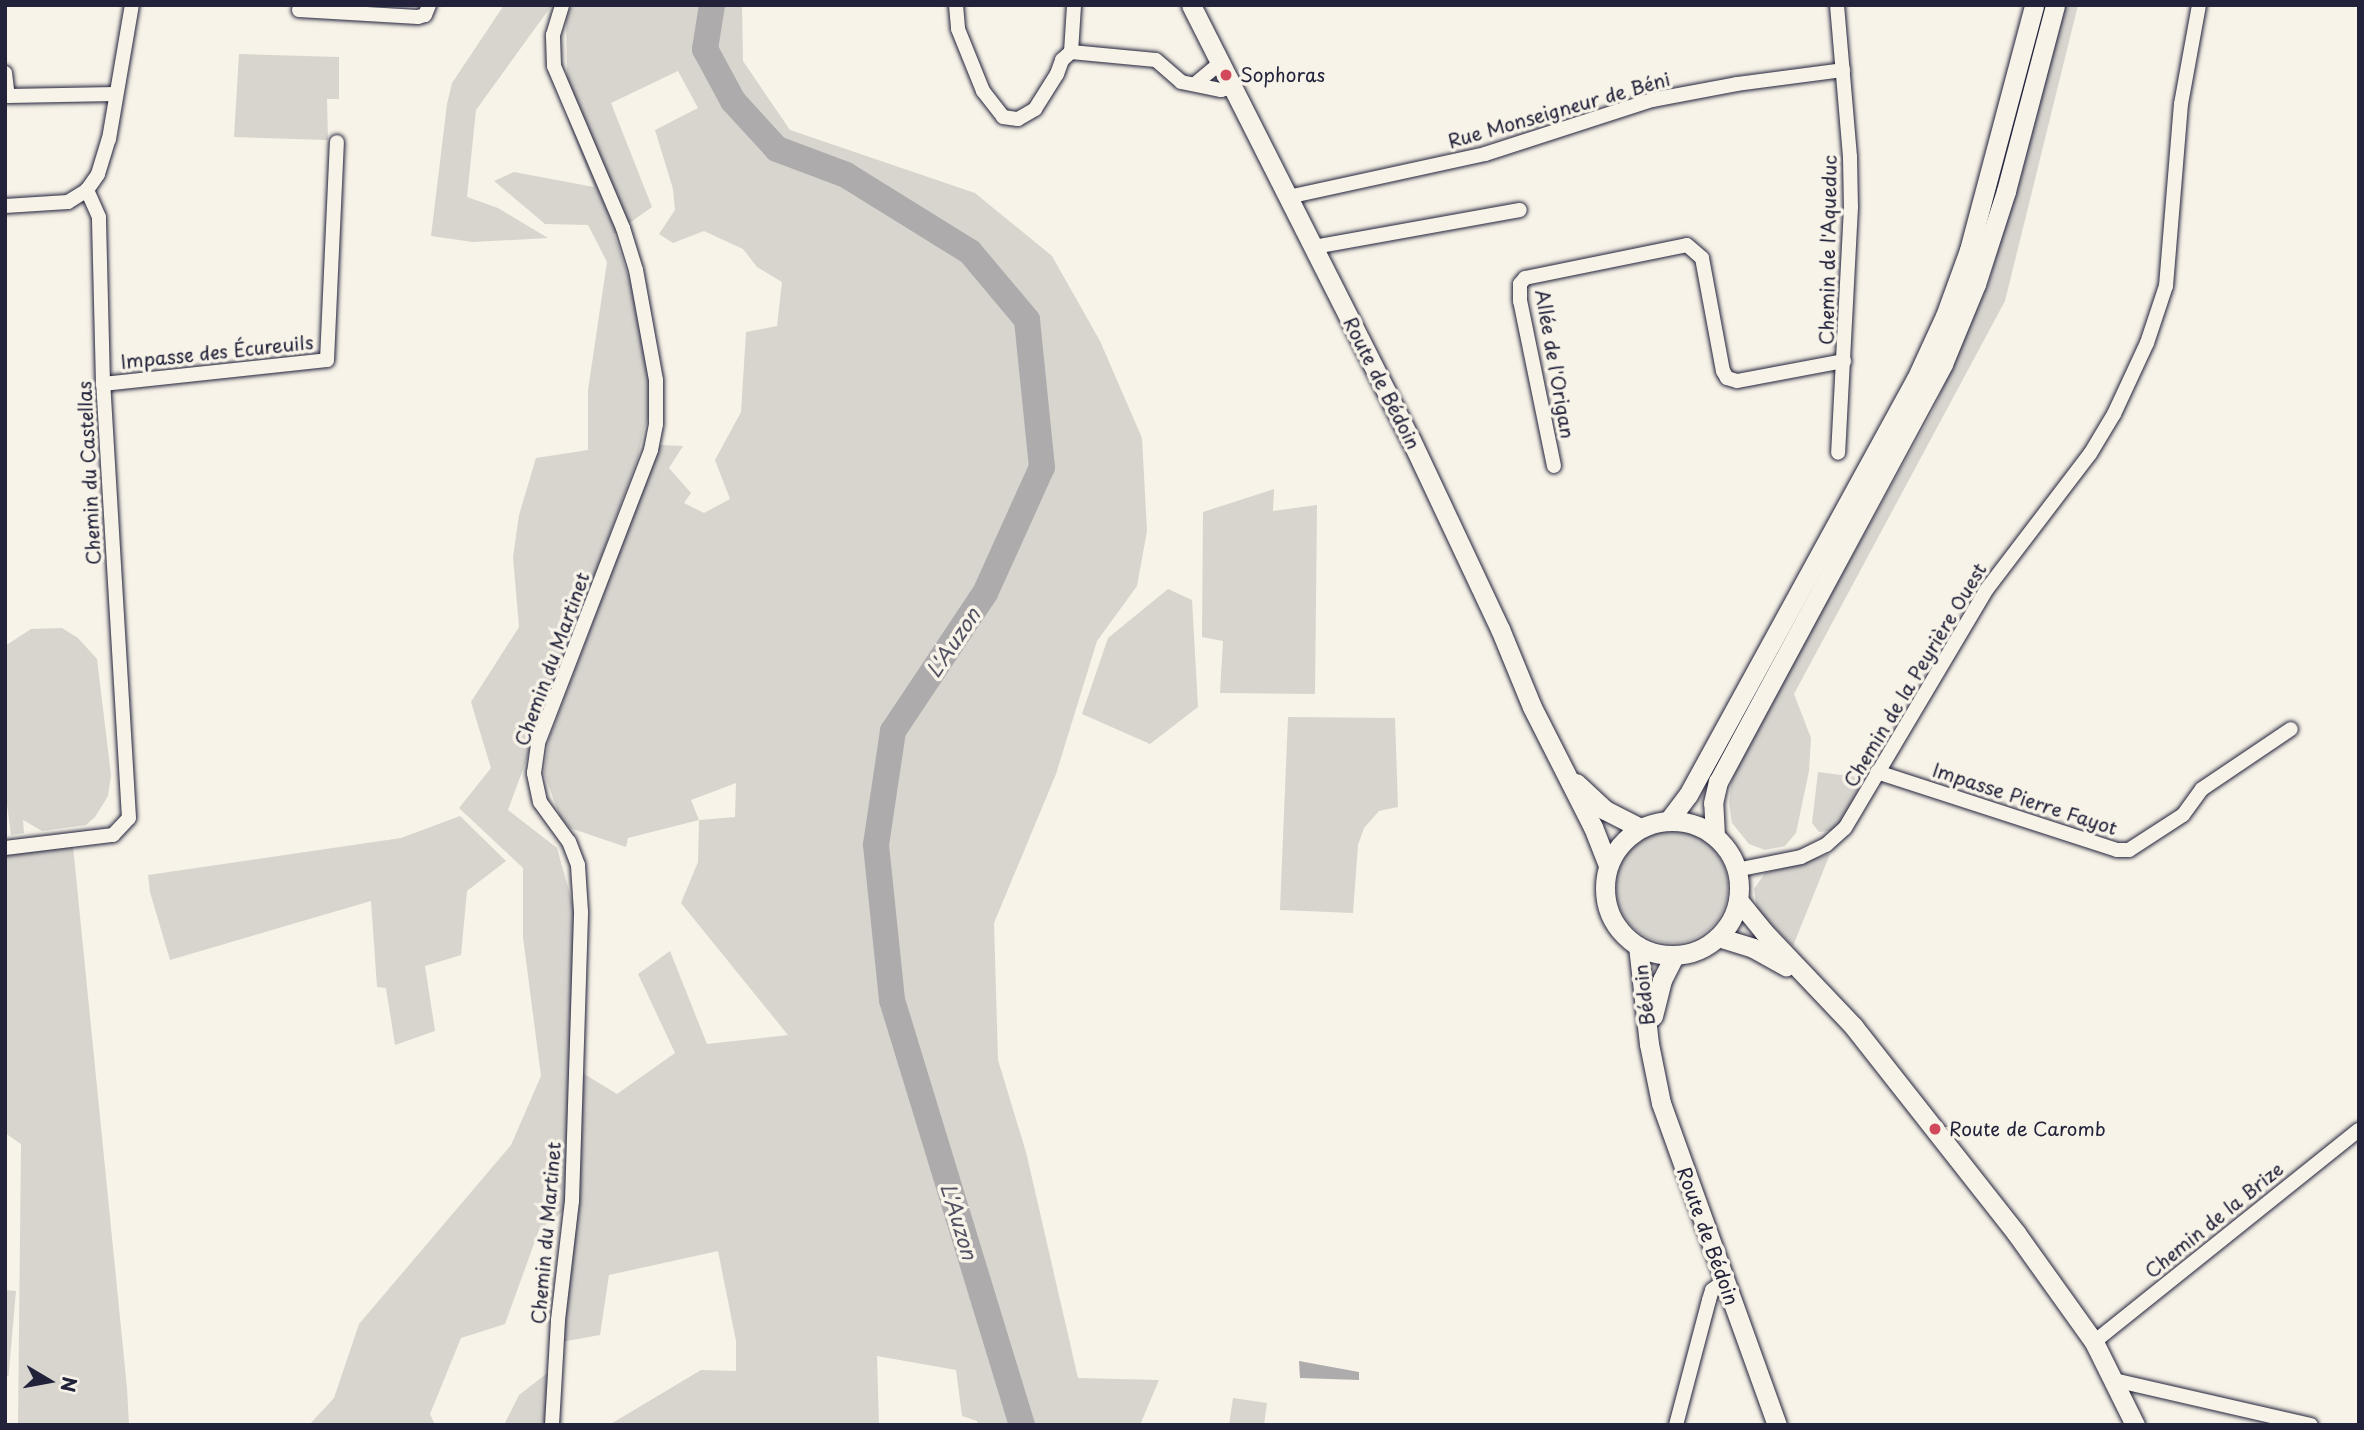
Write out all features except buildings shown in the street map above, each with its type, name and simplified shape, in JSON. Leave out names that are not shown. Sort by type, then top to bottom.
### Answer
[{"type":"main road","name":"Route de Bédoin","points":[[1191,5],[1471,565],[1532,707],[1604,849],[1608,865]]},
{"type":"main road","points":[[1669,820],[1688,795],[1916,379],[1945,316],[1969,250],[2034,5]]},
{"type":"main road","points":[[1715,836],[1713,803],[1718,782],[1943,364],[1976,284],[2006,191],[2055,5]]},
{"type":"main road","name":"Route de Bédoin","points":[[1562,766],[1605,810],[1640,828]]},
{"type":"main road","points":[[1669,820],[1701,827],[1715,836],[1728,851],[1736,870],[1738,900],[1731,920],[1718,937],[1698,950],[1675,955],[1656,953],[1638,946],[1623,935],[1606,903],[1604,885],[1608,865],[1621,844],[1640,828],[1669,820]]},
{"type":"main road","points":[[1738,900],[1847,1019],[2016,1233],[2094,1342],[2135,1425]]},
{"type":"main road","points":[[1718,937],[1754,948],[1818,989]]},
{"type":"main road","name":"Bédoin","points":[[1638,946],[1649,1044]]},
{"type":"main road","points":[[1649,1044],[1654,1003],[1675,955]]},
{"type":"main road","name":"Route de Bédoin","points":[[1649,1044],[1661,1103],[1777,1425]]},
{"type":"street","points":[[5,206],[68,202],[87,190],[99,174],[109,139],[132,5]]},
{"type":"street","points":[[299,10],[359,9],[418,17],[425,15],[429,5]]},
{"type":"street","name":"Chemin du Martinet","points":[[552,1425],[558,1320],[572,1201],[581,912],[578,865],[569,842],[540,802],[534,773],[538,743],[651,450],[656,424],[656,380],[636,270],[623,228],[554,66],[553,34],[562,5]]},
{"type":"street","points":[[956,5],[958,29],[983,91],[1003,117],[1018,119],[1035,109],[1057,74],[1062,60],[1071,52],[1074,5]]},
{"type":"street","name":"Chemin de l'Aqueduc","points":[[1837,5],[1851,208],[1838,453]]},
{"type":"street","name":"Chemin de la Peyrière Ouest","points":[[1736,870],[1801,857],[1826,845],[1845,828],[1987,589],[2090,454],[2114,414],[2147,342],[2166,286],[2181,104],[2199,5]]},
{"type":"street","points":[[1071,52],[1157,60],[1176,79],[1221,90],[1233,87]]},
{"type":"street","points":[[1195,84],[1220,63]]},
{"type":"street","name":"Rue Monseigneur de Béni","points":[[1288,197],[1486,154],[1652,100],[1737,84],[1843,70]]},
{"type":"street","points":[[5,74],[8,96],[116,94]]},
{"type":"street","name":"Impasse des Écureuils","points":[[103,384],[327,360],[337,142]]},
{"type":"street","name":"Chemin du Castellas","points":[[5,848],[113,835],[129,818],[103,384],[99,217],[87,190]]},
{"type":"street","points":[[1314,247],[1520,210]]},
{"type":"street","name":"Allée de l'Origan","points":[[1554,466],[1520,301],[1520,284],[1525,278],[1687,245],[1702,258],[1720,360],[1727,378],[1737,381],[1844,361]]},
{"type":"street","name":"Impasse Pierre Fayot","points":[[1877,772],[2117,850],[2129,850],[2183,815],[2202,789],[2291,729]]},
{"type":"street","name":"Chemin de la Brize","points":[[2094,1342],[2359,1130]]},
{"type":"street","points":[[1676,1425],[1709,1300],[1713,1290],[1725,1281]]},
{"type":"street","points":[[2114,1380],[2311,1425]]},
{"type":"shaded area","points":[[504,5],[552,5],[476,110],[467,197],[498,208],[548,238],[473,242],[431,236],[452,83]]},
{"type":"shaded area","points":[[572,5],[742,5],[743,61],[790,130],[975,193],[1052,256],[1100,341],[1142,438],[1147,531],[1137,586],[1097,641],[1056,774],[994,923],[998,1060],[1026,1152],[1078,1378],[1159,1380],[1140,1425],[978,1425],[977,1421],[962,1416],[956,1370],[877,1356],[879,1425],[609,1425],[701,1370],[736,1371],[736,1341],[718,1251],[609,1275],[600,1335],[561,1342],[575,1202],[539,1230],[505,1324],[461,1338],[430,1414],[435,1425],[309,1425],[334,1398],[359,1324],[511,1145],[541,1076],[523,937],[523,868],[459,808],[491,768],[471,702],[519,627],[513,557],[519,515],[536,458],[588,450],[588,390],[607,262],[588,225],[545,224],[494,181],[514,172],[594,187],[568,120],[566,17]],"holes":[[[678,71],[698,108],[655,130],[673,189],[675,210],[659,234],[673,243],[704,231],[743,249],[757,267],[782,282],[777,326],[746,332],[741,412],[715,460],[730,499],[704,513],[684,503],[691,493],[669,468],[683,446],[660,445],[549,739],[544,773],[560,817],[570,828],[626,847],[628,838],[699,820],[698,862],[681,903],[788,1035],[707,1044],[670,951],[638,974],[675,1053],[617,1094],[571,1066],[574,909],[557,848],[508,810],[638,457],[644,428],[654,406],[639,308],[614,234],[652,207],[611,103]],[[736,783],[735,817],[699,820],[691,800]]]},
{"type":"shaded area","points":[[2064,5],[2078,5],[2005,301],[1794,694],[1811,738],[1809,771],[1796,833],[1785,846],[1765,850],[1749,844],[1732,823],[1729,803],[1732,778],[1775,695],[1933,411],[1989,282]]},
{"type":"shaded area","points":[[239,54],[339,57],[339,99],[327,99],[328,140],[234,137]]},
{"type":"shaded area","points":[[1274,489],[1273,511],[1317,505],[1315,694],[1220,693],[1223,641],[1202,637],[1203,512]]},
{"type":"shaded area","points":[[1168,589],[1192,600],[1198,707],[1150,744],[1082,714],[1108,638]]},
{"type":"shaded area","points":[[62,628],[78,638],[97,659],[111,775],[108,796],[95,817],[86,825],[42,831],[23,820],[24,833],[11,835],[5,789],[5,646],[31,629]]},
{"type":"shaded area","points":[[1288,717],[1395,718],[1398,807],[1379,811],[1364,828],[1358,845],[1353,913],[1280,910]]},
{"type":"shaded area","points":[[1818,772],[1865,778],[1837,830],[1819,832],[1812,823]]},
{"type":"shaded area","points":[[460,816],[506,861],[467,891],[461,955],[425,966],[435,1031],[395,1045],[386,988],[377,987],[371,901],[170,960],[150,892],[148,875],[401,838]]},
{"type":"shaded area","points":[[1672,831],[1693,835],[1712,847],[1724,866],[1728,887],[1724,908],[1712,927],[1693,939],[1672,943],[1651,939],[1632,927],[1620,908],[1616,887],[1620,866],[1632,847],[1651,835]]},
{"type":"shaded area","points":[[73,846],[129,1425],[18,1425],[21,1144],[5,1133],[5,854]]},
{"type":"shaded area","points":[[1830,854],[1793,946],[1757,910],[1754,889],[1765,873]]},
{"type":"shaded area","points":[[5,1290],[16,1291],[9,1376],[5,1375]]},
{"type":"shaded area","points":[[1299,1361],[1359,1372],[1359,1380],[1300,1378]]},
{"type":"shaded area","points":[[550,1371],[547,1425],[504,1425],[519,1395]]},
{"type":"shaded area","points":[[1233,1398],[1267,1403],[1264,1425],[1229,1425]]},
{"type":"waterway","name":"L'Auzon","points":[[712,5],[705,49],[733,101],[777,149],[846,175],[970,252],[1027,320],[1042,467],[985,593],[893,731],[876,845],[892,1000],[1022,1425]]},
{"type":"place","name":"Sophoras","points":[[1226,75]]},
{"type":"place","name":"Route de Caromb","points":[[1935,1129]]}]
